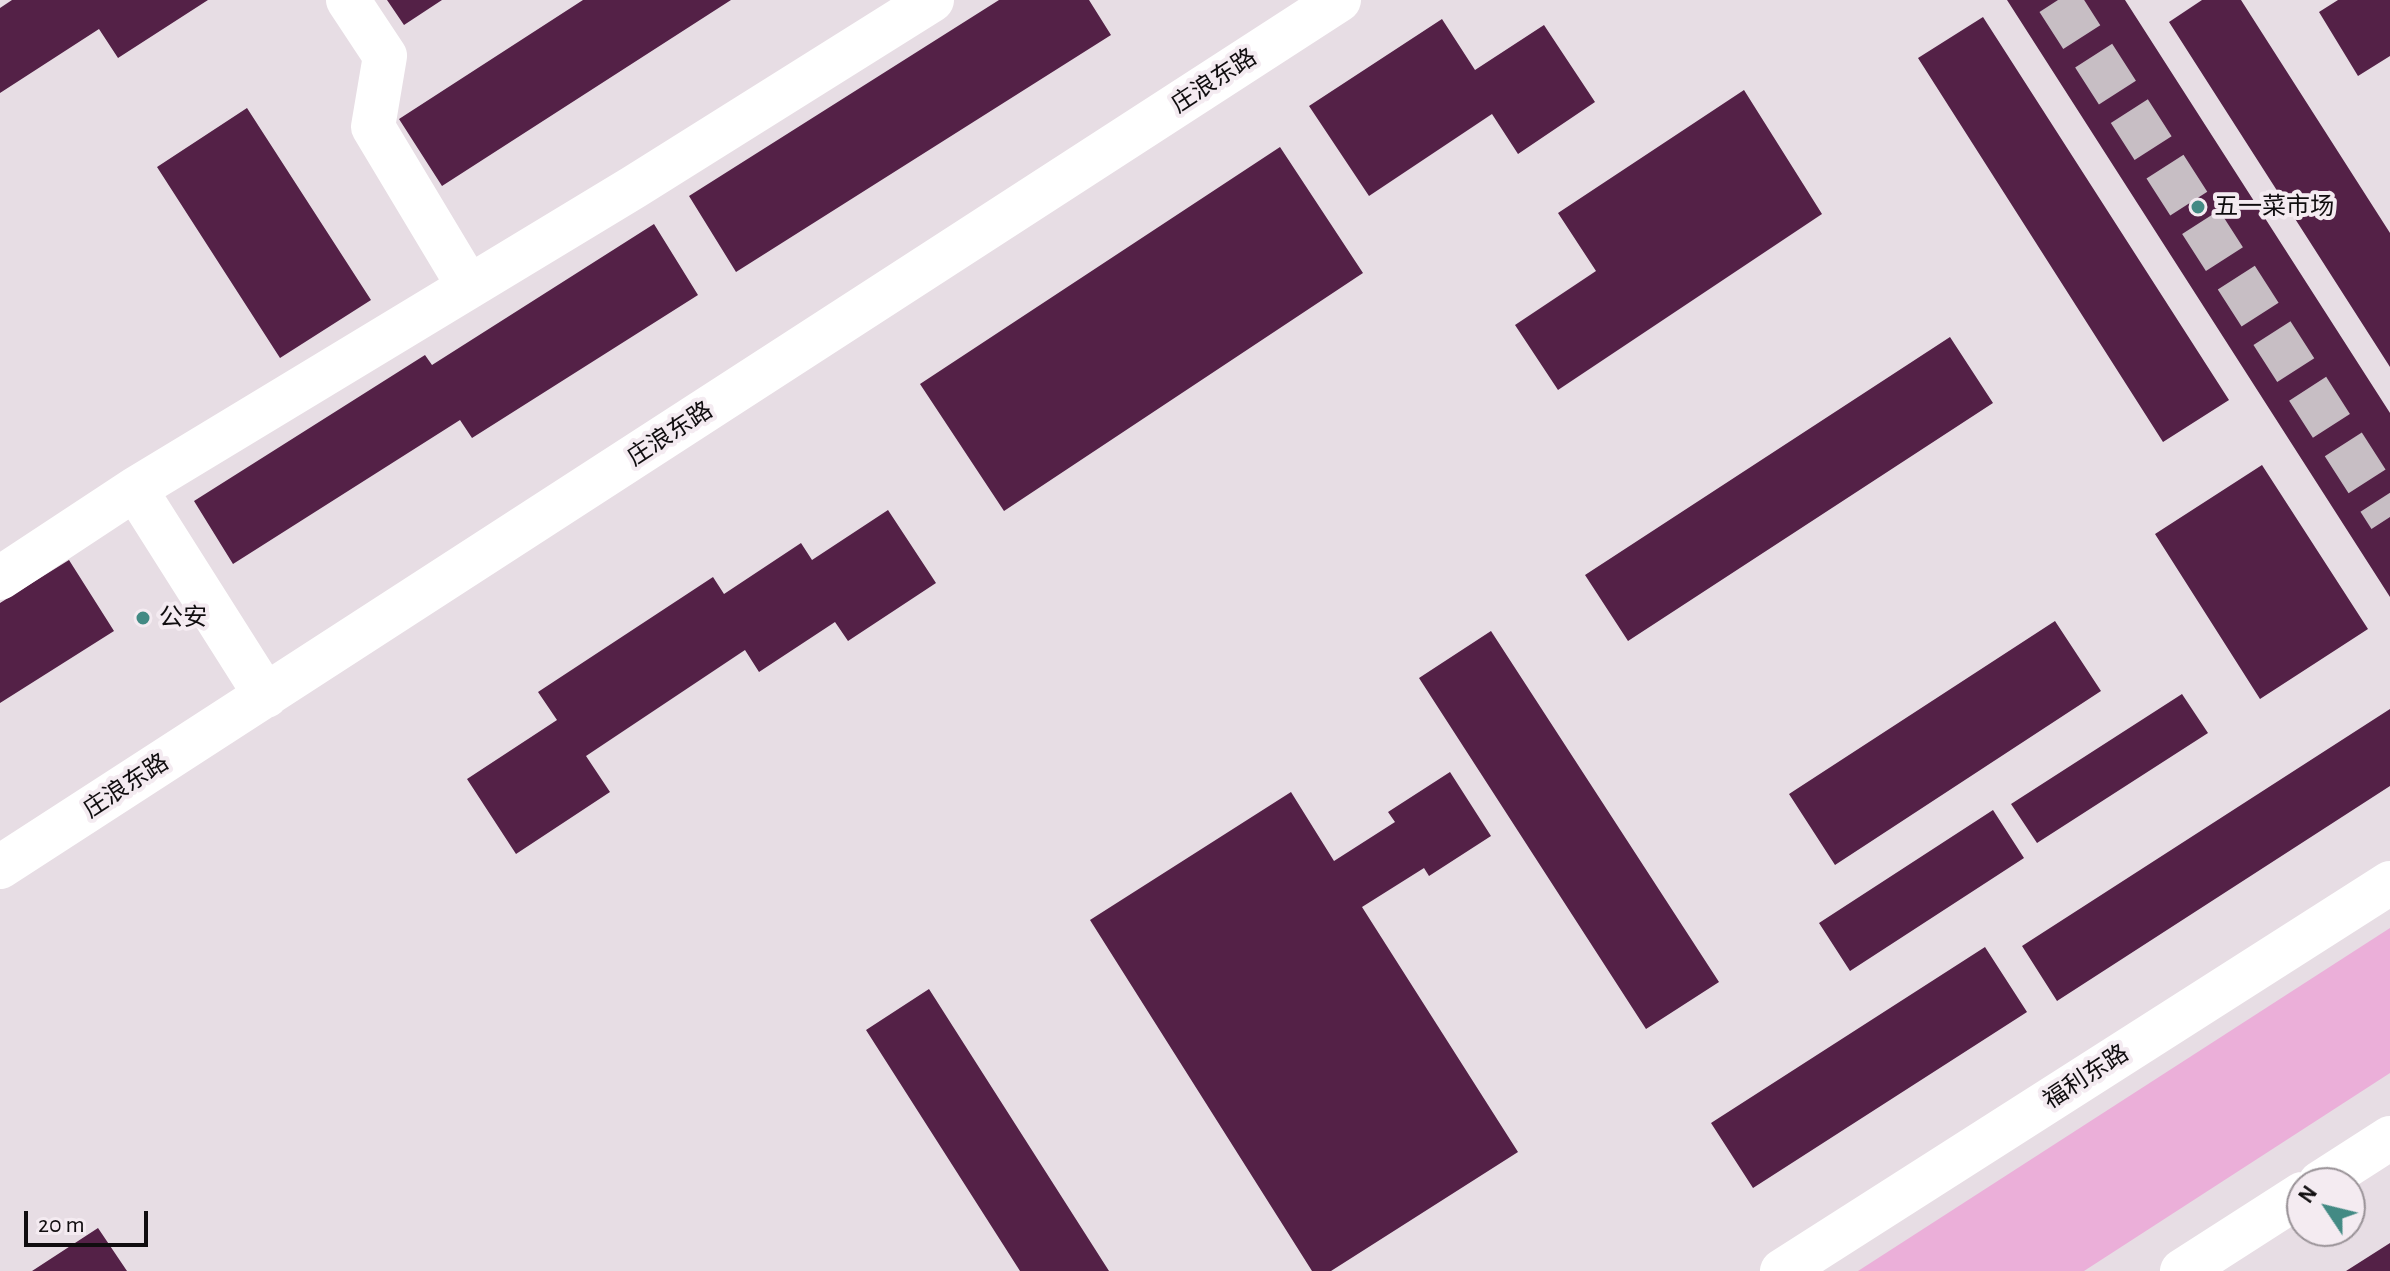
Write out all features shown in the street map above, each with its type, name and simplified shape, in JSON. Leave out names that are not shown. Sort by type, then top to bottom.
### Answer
[{"type":"street","points":[[348,0],[385,56],[373,127],[469,287]]},
{"type":"street","points":[[0,578],[135,489],[634,187],[932,0]]},
{"type":"street","name":"庄浪东路","points":[[0,867],[1339,0]]},
{"type":"street","points":[[135,489],[266,696]]},
{"type":"street","name":"福利东路","points":[[1782,1271],[2390,883]]},
{"type":"street","points":[[2345,1167],[2390,1138]]},
{"type":"street","points":[[2182,1271],[2286,1204]]},
{"type":"shaded area","points":[[2390,928],[2390,1073],[2084,1271],[1858,1271]]},
{"type":"building","points":[[12,0],[208,0],[118,58],[99,29],[0,93],[0,8]]},
{"type":"building","points":[[387,0],[442,0],[404,25]]},
{"type":"building","points":[[583,0],[731,0],[442,186],[399,119]]},
{"type":"building","points":[[999,0],[1089,0],[1111,35],[736,272],[689,196]]},
{"type":"building","name":"五一菜市场","points":[[2007,0],[2125,0],[2390,413],[2390,597]]},
{"type":"building","points":[[2202,0],[2241,0],[2390,233],[2390,367],[2169,22]]},
{"type":"building","points":[[2338,0],[2390,0],[2390,56],[2358,76],[2319,12]]},
{"type":"building","points":[[1983,17],[2229,400],[2163,442],[1918,58]]},
{"type":"building","points":[[1442,19],[1475,70],[1544,25],[1595,102],[1518,154],[1492,114],[1369,196],[1309,106]]},
{"type":"building","points":[[1744,90],[1822,214],[1558,390],[1515,325],[1596,271],[1558,213]]},
{"type":"building","points":[[247,108],[371,300],[280,358],[157,167]]},
{"type":"building","points":[[1280,147],[1363,273],[1004,511],[920,384]]},
{"type":"building","points":[[654,224],[698,295],[472,438],[460,420],[233,564],[194,501],[425,355],[432,365]]},
{"type":"building","points":[[1950,337],[1993,403],[1628,641],[1585,575]]},
{"type":"building","points":[[2262,465],[2368,629],[2260,699],[2155,534]]},
{"type":"building","points":[[888,510],[936,583],[848,641],[835,622],[759,672],[745,650],[586,756],[610,792],[516,854],[467,779],[557,720],[538,692],[713,577],[724,594],[801,543],[812,560]]},
{"type":"building","points":[[69,560],[114,631],[0,703],[0,603]]},
{"type":"building","points":[[2055,621],[2101,691],[1835,865],[1789,794]]},
{"type":"building","points":[[1491,631],[1719,982],[1646,1029],[1419,678]]},
{"type":"building","points":[[2182,694],[2208,733],[2037,843],[2011,804]]},
{"type":"building","points":[[2390,709],[2390,786],[2057,1001],[2022,946]]},
{"type":"building","points":[[1450,772],[1491,836],[1429,876],[1424,868],[1362,907],[1518,1152],[1331,1271],[1312,1271],[1090,920],[1291,792],[1334,861],[1395,822],[1388,812]]},
{"type":"building","points":[[1993,810],[2024,858],[1850,971],[1819,923]]},
{"type":"building","points":[[1985,947],[2027,1012],[1753,1188],[1711,1123]]},
{"type":"building","points":[[929,989],[1109,1271],[1020,1271],[866,1030]]},
{"type":"building","points":[[98,1228],[127,1271],[32,1271]]},
{"type":"building","points":[[2390,1243],[2390,1271],[2346,1271]]},
{"type":"tunnel","points":[[2058,0],[2390,517]]},
{"type":"place","name":"五一菜市场","points":[[2198,207]]},
{"type":"place","name":"公安","points":[[143,618]]}]
